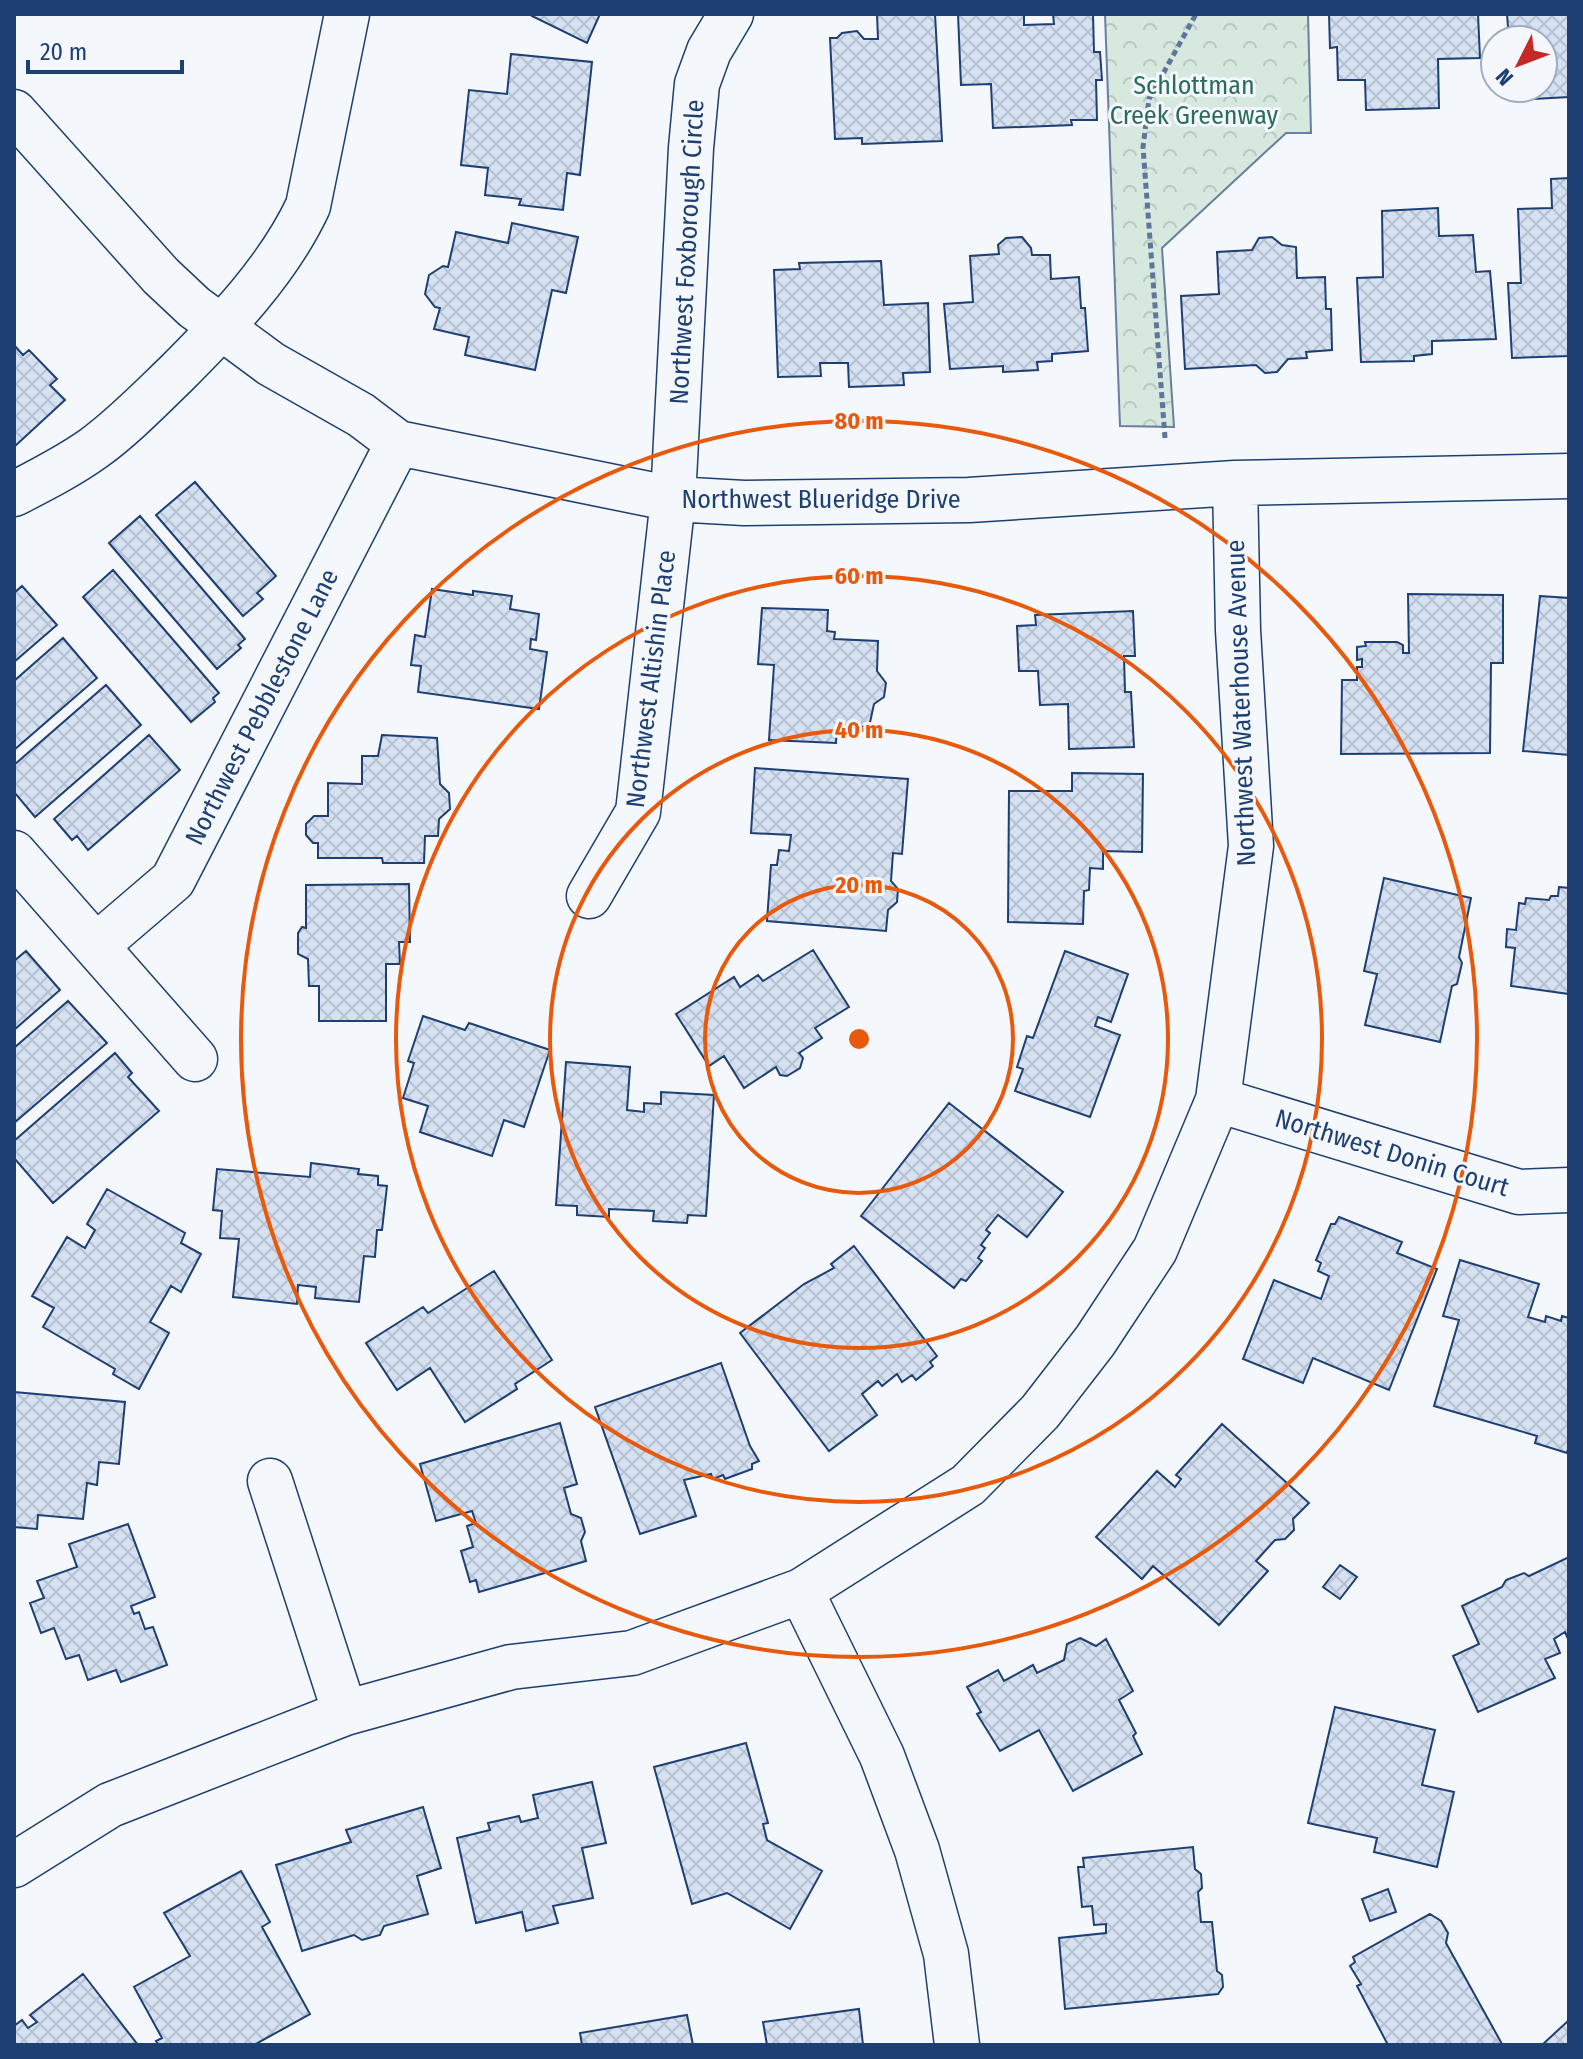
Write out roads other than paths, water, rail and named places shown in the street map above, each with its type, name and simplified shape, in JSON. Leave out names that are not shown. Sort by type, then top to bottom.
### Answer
[{"type":"street","points":[[14,494],[95,447],[152,397],[221,328],[295,233],[308,206],[347,14]]},
{"type":"street","name":"Northwest Foxborough Circle","points":[[673,499],[697,84],[709,51],[731,14]]},
{"type":"street","name":"Northwest Blueridge Drive","points":[[14,112],[161,276],[221,328],[271,364],[361,415],[398,443],[673,499],[744,503],[969,500],[1235,483],[1569,476]]},
{"type":"street","name":"Northwest Pebblestone Lane","points":[[96,946],[173,880],[398,443]]},
{"type":"street","name":"Northwest Waterhouse Avenue","points":[[14,1865],[110,1805],[345,1713],[511,1667],[632,1653],[801,1591],[968,1485],[1040,1412],[1095,1341],[1155,1250],[1218,1100],[1251,846],[1238,630],[1235,483]]},
{"type":"street","name":"Northwest Altishin Place","points":[[589,896],[638,812],[673,499]]},
{"type":"street","points":[[14,853],[195,1059]]},
{"type":"street","name":"Northwest Donin Court","points":[[1218,1100],[1519,1192],[1569,1190]]},
{"type":"street","points":[[270,1481],[345,1713]]},
{"type":"street","points":[[801,1591],[882,1756],[917,1850],[946,1954],[957,2045]]},
{"type":"park label","name":"Schlottman Creek Greenway","points":[[1194,100]]}]
